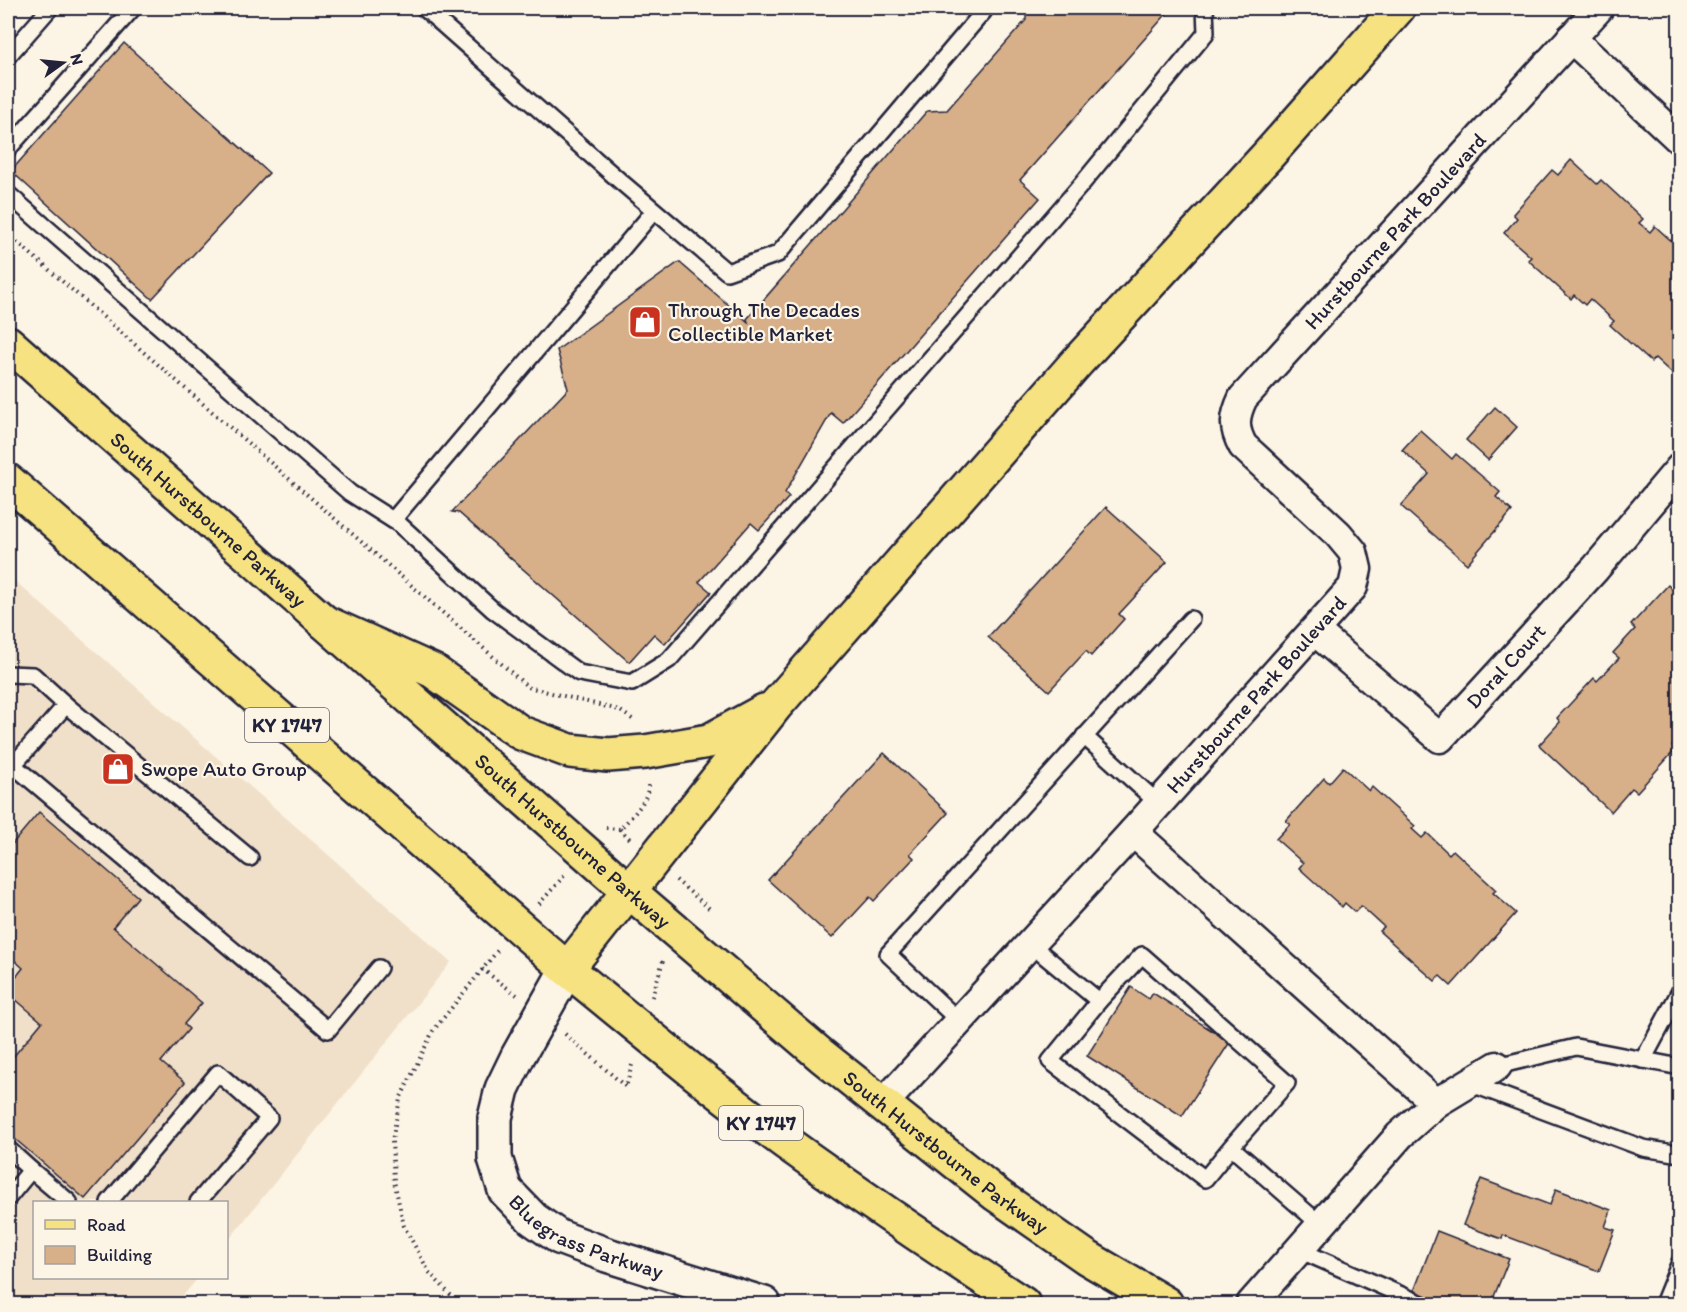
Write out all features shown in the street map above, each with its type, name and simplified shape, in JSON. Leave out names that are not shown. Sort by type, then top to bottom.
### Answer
[{"type":"main road","points":[[567,969],[776,705],[1059,382],[1269,154],[1398,8]]},
{"type":"main road","name":"South Hurstbourne Parkway","points":[[8,343],[629,891],[822,1056],[997,1195],[1086,1257],[1166,1305]]},
{"type":"main road","name":"KY 1747","points":[[8,481],[567,969],[783,1141],[930,1244],[1023,1305]]},
{"type":"main road","points":[[324,622],[433,671],[521,733],[570,751],[608,755],[645,752],[710,741],[776,705]]},
{"type":"street","name":"Hurstbourne Park Boulevard","points":[[883,1104],[1159,804],[1353,587],[1357,569],[1353,552],[1338,534],[1243,446],[1237,435],[1235,414],[1243,398],[1599,8]]},
{"type":"street","points":[[1571,38],[1680,140]]},
{"type":"street","name":"Doral Court","points":[[1315,631],[1440,738],[1595,569],[1680,468]]},
{"type":"street","points":[[1133,832],[1436,1103]]},
{"type":"street","name":"Bluegrass Parkway","points":[[567,969],[502,1089],[495,1118],[495,1158],[505,1190],[533,1219],[559,1237],[764,1305]]},
{"type":"street","points":[[1251,1305],[1400,1135],[1436,1103],[1497,1066]]},
{"type":"lane","points":[[8,56],[50,8]]},
{"type":"lane","points":[[8,149],[133,8]]},
{"type":"lane","points":[[424,8],[654,211],[727,272],[778,254],[984,11],[984,8]]},
{"type":"lane","points":[[8,194],[350,493],[393,520],[493,610],[579,673],[632,683],[669,660],[1065,202],[1206,33],[1205,8]]},
{"type":"lane","points":[[393,520],[654,211]]},
{"type":"lane","points":[[959,1021],[888,954],[1191,619]]},
{"type":"lane","points":[[8,674],[33,675],[250,858]]},
{"type":"lane","points":[[66,705],[10,768],[328,1030],[379,968]]},
{"type":"lane","points":[[1084,736],[1159,804]]},
{"type":"lane","points":[[1030,944],[1099,1001]]},
{"type":"lane","points":[[1142,955],[1287,1083],[1231,1147],[1205,1179],[1050,1061],[1099,1001],[1142,955]]},
{"type":"lane","points":[[1643,1060],[1680,991]]},
{"type":"lane","points":[[1497,1066],[1576,1047],[1680,1067]]},
{"type":"lane","points":[[111,1201],[218,1073],[269,1118],[200,1201]]},
{"type":"lane","points":[[1469,1083],[1643,1148],[1680,1154]]},
{"type":"lane","points":[[1231,1147],[1321,1225]]},
{"type":"lane","points":[[8,1149],[67,1201]]},
{"type":"lane","points":[[8,1198],[31,1170]]},
{"type":"lane","points":[[1299,1250],[1422,1305]]},
{"type":"lane","points":[[1663,1305],[1680,1262]]},
{"type":"path","points":[[8,234],[528,687],[619,710],[635,720],[642,736],[649,790],[637,811],[620,829],[607,827],[482,969],[433,1031],[400,1099],[392,1141],[394,1181],[404,1226],[429,1272],[459,1305]]},
{"type":"shaded area","name":"Swope Auto Group","points":[[8,575],[451,962],[228,1241],[228,1201],[33,1201],[33,1279],[197,1279],[176,1304],[8,1304]]},
{"type":"building","points":[[8,8],[17,8],[8,18]]},
{"type":"building","points":[[1026,8],[1170,8],[1170,10],[1020,180],[1040,198],[843,423],[831,413],[785,493],[789,497],[759,530],[751,523],[699,582],[711,592],[665,644],[654,634],[629,662],[459,513],[452,512],[568,389],[557,350],[679,262],[748,322],[747,319],[927,111],[947,110],[1026,20]]},
{"type":"building","points":[[124,43],[269,173],[152,299],[11,171]]},
{"type":"building","points":[[1571,160],[1597,184],[1601,180],[1643,219],[1639,223],[1650,232],[1655,226],[1678,247],[1680,245],[1679,380],[1655,358],[1651,362],[1610,325],[1614,321],[1590,299],[1585,305],[1574,295],[1571,299],[1528,260],[1531,257],[1504,233],[1517,218],[1513,214],[1552,170],[1558,175]]},
{"type":"building","points":[[1495,407],[1517,427],[1488,460],[1466,440]]},
{"type":"building","points":[[1420,430],[1452,459],[1456,454],[1500,492],[1496,497],[1512,511],[1467,564],[1401,506],[1429,474],[1402,450]]},
{"type":"building","points":[[1106,507],[1167,562],[1119,614],[1124,619],[1091,656],[1086,651],[1049,691],[988,637]]},
{"type":"building","points":[[1680,579],[1680,738],[1672,746],[1675,750],[1637,792],[1632,788],[1611,812],[1539,745],[1560,722],[1557,718],[1594,678],[1597,681],[1619,658],[1613,653],[1635,629],[1631,625],[1668,585],[1671,588]]},
{"type":"building","points":[[884,753],[948,813],[910,854],[914,858],[874,901],[870,897],[832,938],[768,880]]},
{"type":"building","points":[[1343,767],[1369,791],[1372,787],[1415,826],[1412,829],[1422,838],[1427,833],[1449,854],[1453,850],[1496,890],[1493,893],[1516,913],[1451,986],[1440,976],[1435,981],[1379,931],[1384,927],[1361,906],[1355,912],[1345,903],[1342,907],[1299,868],[1303,863],[1276,839],[1290,824],[1286,821],[1324,778],[1329,783]]},
{"type":"building","points":[[39,812],[138,897],[113,927],[202,1003],[184,1024],[189,1029],[161,1062],[185,1082],[85,1199],[8,1133],[8,1063],[42,1022],[8,993],[8,987],[23,968],[8,954],[8,849]]},
{"type":"building","points":[[1131,987],[1149,999],[1153,993],[1230,1042],[1182,1116],[1087,1056]]},
{"type":"building","points":[[1481,1179],[1550,1205],[1556,1189],[1611,1210],[1605,1227],[1615,1230],[1599,1271],[1503,1235],[1502,1239],[1463,1225]]},
{"type":"building","points":[[1437,1231],[1509,1259],[1491,1304],[1426,1304],[1411,1299]]},
{"type":"place","name":"Through The Decades Collectible Market","points":[[645,322]]},
{"type":"place","name":"Swope Auto Group","points":[[118,769]]}]
